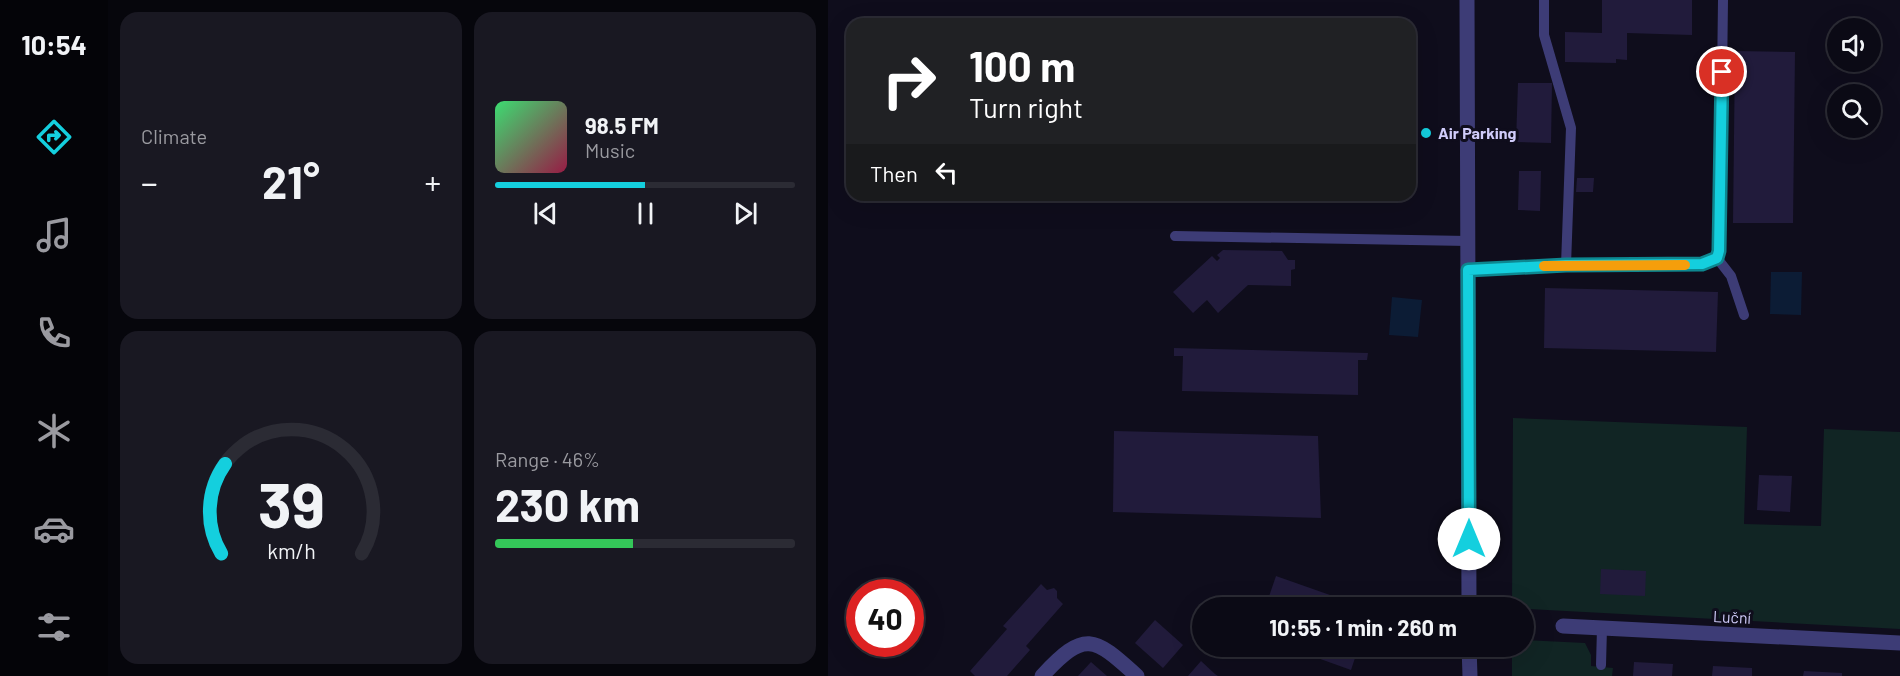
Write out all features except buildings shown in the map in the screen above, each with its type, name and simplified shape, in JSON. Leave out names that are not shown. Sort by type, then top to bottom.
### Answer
[{"type":"street","points":[[1467,0],[1469,597]]},
{"type":"street","name":"Luční","points":[[1563,626],[1900,643]]},
{"type":"street","points":[[1042,676],[1073,646],[1094,643],[1104,648],[1137,676]]},
{"type":"street","points":[[1469,657],[1470,676]]},
{"type":"lane","points":[[1544,0],[1544,35],[1571,128],[1566,265]]},
{"type":"lane","points":[[1717,258],[1719,251],[1724,0]]},
{"type":"lane","points":[[1175,236],[1468,241]]},
{"type":"lane","points":[[1468,270],[1566,265],[1702,264],[1717,258]]},
{"type":"lane","points":[[1717,258],[1731,276],[1744,315]]},
{"type":"lane","points":[[1601,665],[1602,628]]},
{"type":"green space","points":[[1513,418],[1747,427],[1744,524],[1821,526],[1824,429],[1900,432],[1900,629],[1534,609],[1534,597],[1512,597]]},
{"type":"green space","points":[[1534,640],[1585,643],[1591,655],[1591,666],[1613,668],[1612,676],[1512,676],[1512,657],[1534,657]]},
{"type":"water","points":[[1771,272],[1802,272],[1801,315],[1770,314]]},
{"type":"water","points":[[1392,297],[1422,300],[1418,337],[1389,335]]},
{"type":"slow traffic","points":[[1544,266],[1685,265]]},
{"type":"place","name":"Air Parking","points":[[1426,133]]},
{"type":"route","points":[[1469,539],[1468,270],[1566,265],[1702,264],[1717,258],[1719,251],[1722,72]]}]
